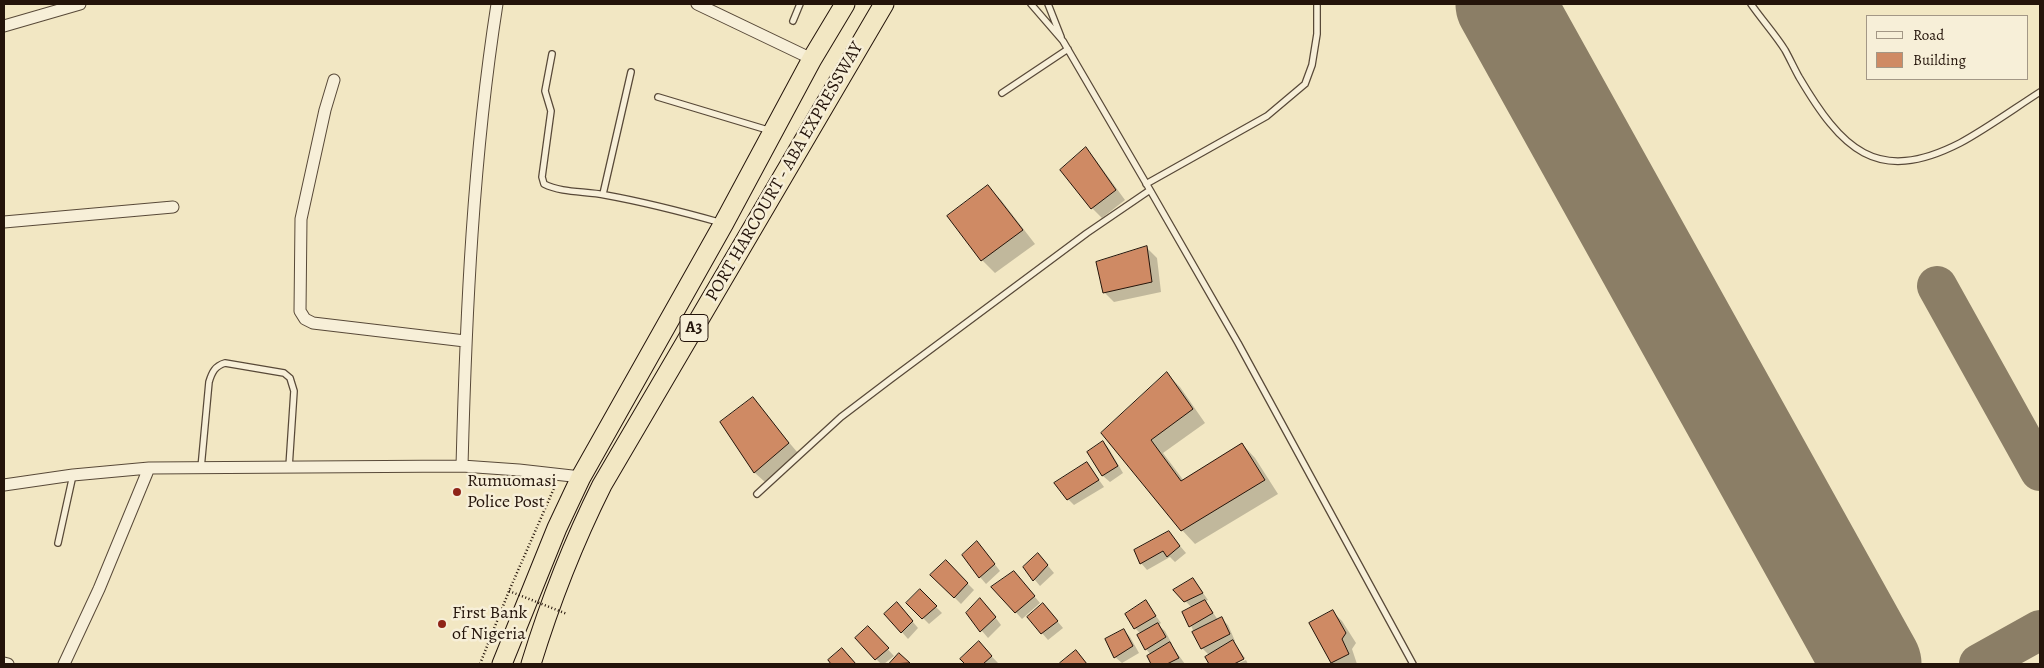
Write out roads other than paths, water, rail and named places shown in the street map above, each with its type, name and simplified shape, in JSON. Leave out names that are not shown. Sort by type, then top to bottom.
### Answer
[{"type":"highway","name":"PORT HARCOURT - ABA EXPRESSWAY","points":[[502,664],[557,528],[581,477],[724,223],[812,59],[845,4]]},
{"type":"highway","name":"PORT HARCOURT - ABA EXPRESSWAY","points":[[531,664],[556,587],[578,534],[602,485],[884,4]]},
{"type":"street","points":[[4,26],[80,4]]},
{"type":"street","points":[[462,466],[465,341],[480,129],[497,4]]},
{"type":"street","points":[[697,4],[812,59]]},
{"type":"street","points":[[334,80],[325,110],[301,220],[300,312],[305,319],[313,323],[465,341]]},
{"type":"street","points":[[4,222],[173,207]]},
{"type":"street","points":[[4,485],[73,475],[149,468],[462,466],[581,477]]},
{"type":"street","points":[[64,664],[99,589],[149,468]]},
{"type":"street","points":[[4,663],[8,664]]},
{"type":"lane","points":[[793,21],[800,4]]},
{"type":"lane","points":[[1031,4],[1068,49],[1150,190],[1238,343],[1413,664]]},
{"type":"lane","points":[[1048,4],[1062,41]]},
{"type":"lane","points":[[1146,184],[1267,116],[1305,84],[1312,65],[1317,34],[1317,4]]},
{"type":"lane","points":[[1751,4],[1785,50],[1799,76],[1830,121],[1848,143],[1873,158],[1889,162],[1908,161],[1935,154],[1961,142],[2040,92]]},
{"type":"lane","points":[[1002,93],[1068,49]]},
{"type":"lane","points":[[552,54],[545,91],[551,111],[542,178],[544,184],[554,188],[603,194],[724,223]]},
{"type":"lane","points":[[603,194],[631,72]]},
{"type":"lane","points":[[658,97],[773,132]]},
{"type":"lane","points":[[757,494],[876,390],[1087,233],[1150,190]]},
{"type":"lane","points":[[201,468],[209,382],[212,371],[225,363],[284,373],[290,378],[294,391],[288,467]]},
{"type":"lane","points":[[58,543],[73,475]]},
{"type":"place","name":"Rumuomasi Police Post","points":[[457,492]]},
{"type":"place","name":"First Bank of Nigeria","points":[[442,624]]}]
